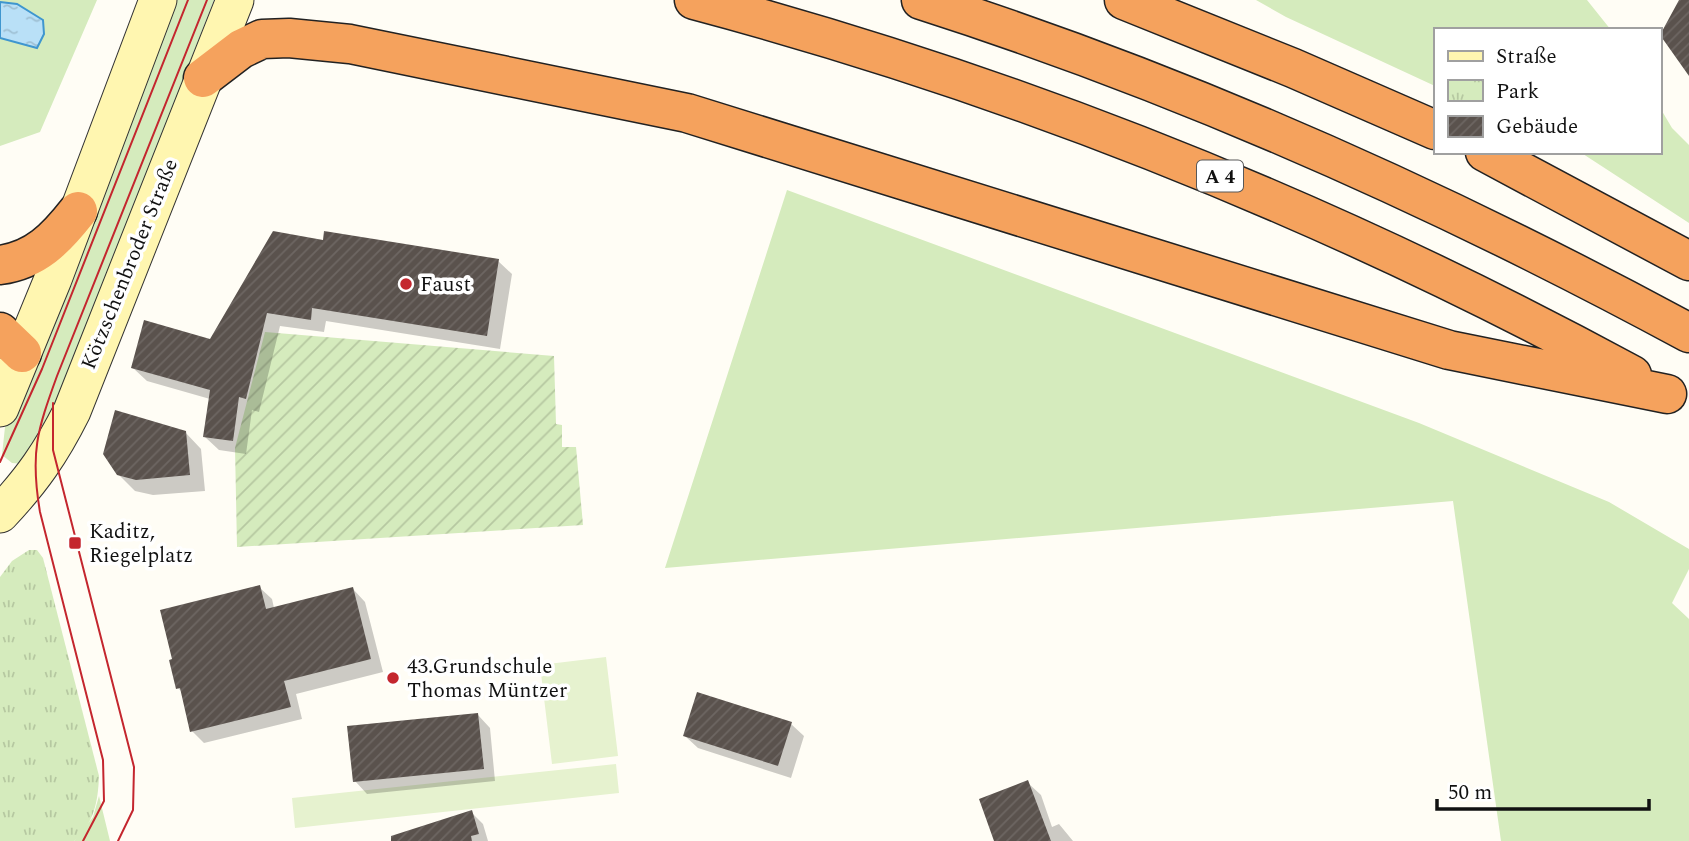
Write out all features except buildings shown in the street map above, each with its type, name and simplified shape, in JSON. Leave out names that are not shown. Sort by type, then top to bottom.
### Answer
[{"type":"highway","name":"A 4","points":[[694,0],[856,46],[988,88],[1220,176],[1447,278],[1678,400]]},
{"type":"highway","points":[[921,0],[1099,62],[1348,164],[1488,229],[1689,333]]},
{"type":"highway","points":[[1124,0],[1293,68],[1434,130]]},
{"type":"highway","points":[[1199,0],[1293,68]]},
{"type":"highway","points":[[204,78],[241,49],[262,39],[289,38],[349,44],[687,113],[1449,349],[1678,400]]},
{"type":"highway","points":[[1489,154],[1689,261]]},
{"type":"highway","points":[[0,265],[28,258],[41,251],[60,234],[78,211]]},
{"type":"main road","points":[[0,408],[11,343],[78,211],[158,0]]},
{"type":"main road","name":"Kötzschenbroder Straße","points":[[0,514],[34,478],[53,450],[72,411],[235,0]]},
{"type":"green space","points":[[0,0],[97,0],[40,132],[0,146]]},
{"type":"green space","points":[[175,0],[214,0],[72,365],[34,450],[24,464],[12,463],[2,455],[5,427],[75,261]]},
{"type":"green space","points":[[1256,0],[1587,0],[1609,28],[1434,28],[1434,86],[1286,17]]},
{"type":"green space","points":[[1661,109],[1672,128],[1689,145],[1689,223],[1583,154],[1661,154]]},
{"type":"green space","points":[[787,190],[1419,423],[1609,502],[1689,549],[1689,569],[1672,603],[1689,619],[1689,841],[1501,841],[1453,501],[665,568]]},
{"type":"green space","points":[[265,332],[554,356],[556,424],[562,425],[562,447],[576,447],[583,525],[237,547],[235,448]]},
{"type":"green space","points":[[29,550],[37,550],[43,558],[99,776],[94,811],[86,827],[74,841],[0,841],[0,577],[12,561]]},
{"type":"green space","points":[[606,657],[618,756],[552,764],[540,665]]},
{"type":"green space","points":[[616,764],[619,793],[295,828],[292,798]]},
{"type":"green space","points":[[99,796],[110,841],[74,841],[93,817]]},
{"type":"water","points":[[0,2],[17,4],[43,20],[44,34],[37,48],[0,38]]},
{"type":"tram line","points":[[0,462],[42,369],[188,0]]},
{"type":"tram line","points":[[83,841],[104,801],[103,760],[40,512],[36,474],[37,442],[57,376],[207,0]]},
{"type":"tram line","points":[[53,403],[53,450],[134,767],[133,810],[118,841]]},
{"type":"place","name":"Faust","points":[[406,284]]},
{"type":"place","name":"Kaditz, Riegelplatz","points":[[75,543]]},
{"type":"place","name":"43.Grundschule Thomas Müntzer","points":[[393,678]]}]
